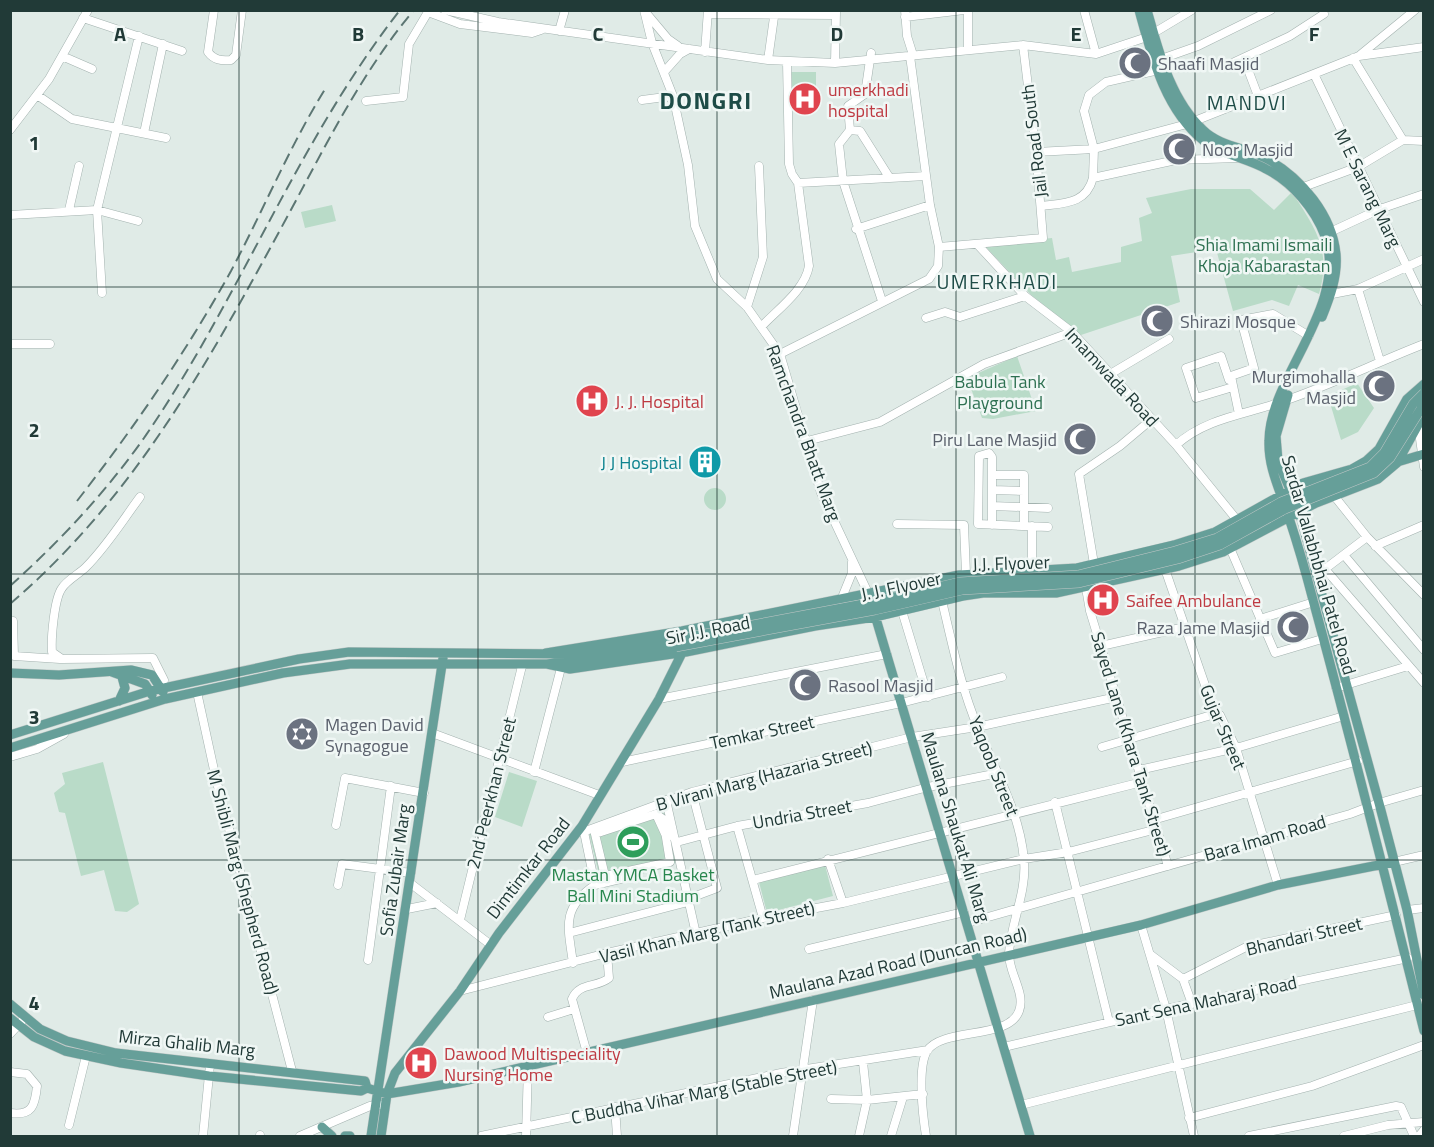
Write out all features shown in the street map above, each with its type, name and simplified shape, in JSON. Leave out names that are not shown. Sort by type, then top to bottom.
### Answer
[{"type":"main road","name":"Sardar Vallabhbhai Patel Road","points":[[1139,10],[1161,66],[1171,101],[1210,145],[1267,169],[1300,188]]},
{"type":"main road","name":"Sardar Vallabhbhai Patel Road","points":[[1147,10],[1150,35]]},
{"type":"main road","name":"Sardar Vallabhbhai Patel Road","points":[[1190,122],[1210,136],[1268,159],[1300,188],[1327,233],[1330,264],[1327,295],[1282,402],[1276,436],[1278,461],[1299,511],[1379,802],[1407,910],[1424,995]]},
{"type":"main road","name":"Sardar Vallabhbhai Patel Road","points":[[1327,295],[1268,439],[1272,470],[1289,517],[1314,602],[1322,639],[1358,760],[1396,915],[1415,954],[1417,1005],[1424,1031]]},
{"type":"main road","points":[[1352,469],[1379,449],[1407,399],[1424,384]]},
{"type":"main road","name":"J.J. Flyover","points":[[546,653],[568,654],[677,646],[960,582],[1078,575],[1207,541],[1281,502],[1370,466],[1384,453],[1413,404],[1424,393]]},
{"type":"main road","name":"J. J. Flyover","points":[[10,748],[160,701],[283,673],[350,664],[522,666],[547,664],[677,646],[876,609],[962,590],[1079,583],[1178,559],[1220,545],[1285,509],[1374,473],[1390,458],[1424,404]]},
{"type":"main road","points":[[1396,463],[1424,414]]},
{"type":"main road","points":[[1352,469],[1396,463],[1422,455]]},
{"type":"main road","name":"Sir J.J. Road","points":[[547,664],[570,669],[677,646],[876,617],[983,593],[1056,593],[1086,588],[1165,569],[1230,548],[1299,511],[1378,479],[1396,463]]},
{"type":"main road","name":"Sir J.J. Road","points":[[546,653],[682,631],[869,596],[966,574],[1054,572],[1094,564],[1174,545],[1215,532],[1280,494],[1352,469]]},
{"type":"main road","points":[[1296,542],[1306,539]]},
{"type":"main road","name":"Maulana Shaukat Ali Marg","points":[[869,596],[928,787],[1030,1137]]},
{"type":"main road","name":"Dimtimkar Road","points":[[382,1093],[394,1073],[460,991],[492,945],[583,829],[599,795],[622,762],[659,699],[677,646]]},
{"type":"main road","points":[[10,735],[150,691],[163,684],[180,684],[281,662],[349,652],[546,653]]},
{"type":"main road","name":"Sofia Zubair Marg","points":[[382,1093],[444,653]]},
{"type":"main road","points":[[10,673],[59,675],[131,670],[152,675],[163,684]]},
{"type":"main road","points":[[112,672],[145,684],[160,701]]},
{"type":"main road","points":[[120,701],[125,688],[122,677]]},
{"type":"main road","points":[[160,701],[163,684]]},
{"type":"main road","name":"Maulana Azad Road (Duncan Road)","points":[[382,1093],[459,1082],[587,1053],[1141,925],[1278,885],[1394,862]]},
{"type":"main road","name":"Mirza Ghalib Marg","points":[[10,1004],[16,1028]]},
{"type":"main road","name":"Mirza Ghalib Marg","points":[[10,1018],[16,1028],[34,1037],[65,1051],[86,1056],[209,1076],[361,1091],[367,1088],[382,1093]]},
{"type":"main road","name":"Mirza Ghalib Marg","points":[[16,1028],[40,1029],[67,1041],[116,1053],[210,1065],[292,1071],[364,1081],[367,1088]]},
{"type":"main road","points":[[371,1137],[382,1093]]},
{"type":"main road","points":[[380,1105],[381,1137]]},
{"type":"main road","points":[[322,1127],[332,1137]]},
{"type":"main road","points":[[345,1137],[350,1137]]},
{"type":"street","points":[[214,10],[208,52],[214,59],[223,60],[231,60],[236,55],[242,10]]},
{"type":"street","points":[[445,10],[463,16],[705,52],[787,62],[836,63],[870,57],[1023,45],[1096,54],[1150,35],[1192,10]]},
{"type":"street","points":[[559,31],[566,10]]},
{"type":"street","points":[[644,10],[668,39],[686,49]]},
{"type":"street","name":"Ramchandra Bhatt Marg","points":[[644,10],[652,43],[673,96],[688,165],[695,226],[717,279],[747,307],[780,354],[821,493],[869,596]]},
{"type":"street","points":[[780,354],[933,276],[938,266],[939,247],[930,205],[905,14],[966,10],[968,48]]},
{"type":"street","points":[[1084,10],[1096,54]]},
{"type":"street","points":[[1042,206],[1082,198],[1090,188],[1093,178],[1094,149],[1084,111],[1085,102],[1093,90],[1106,82],[1161,66],[1271,10]]},
{"type":"street","points":[[1356,57],[1415,10]]},
{"type":"street","points":[[366,101],[403,97],[409,44],[428,12],[460,24],[532,33],[546,29]]},
{"type":"street","points":[[705,52],[708,12],[836,13],[836,63]]},
{"type":"street","points":[[768,60],[775,12]]},
{"type":"street","points":[[10,130],[37,95],[86,14],[182,51]]},
{"type":"street","points":[[1230,64],[1290,36],[1324,14]]},
{"type":"street","points":[[102,293],[97,210],[140,36]]},
{"type":"street","points":[[144,134],[163,44]]},
{"type":"street","name":"Jail Road South","points":[[977,244],[1043,238],[1042,206],[1023,45]]},
{"type":"street","points":[[1036,152],[1094,149],[1190,122],[1356,57],[1424,47]]},
{"type":"street","points":[[664,72],[686,49]]},
{"type":"street","points":[[62,56],[92,69]]},
{"type":"street","points":[[870,57],[865,94],[848,106],[850,130],[839,144],[843,181],[856,228],[882,301]]},
{"type":"street","points":[[1356,57],[1403,140]]},
{"type":"street","points":[[1244,59],[1258,96]]},
{"type":"street","points":[[762,326],[807,276],[810,258],[798,183],[789,164],[787,62]]},
{"type":"street","name":"M E Sarang Marg","points":[[1314,74],[1424,302]]},
{"type":"street","points":[[37,95],[72,118],[166,138]]},
{"type":"street","points":[[642,100],[673,96]]},
{"type":"street","points":[[850,130],[860,131],[889,177]]},
{"type":"street","points":[[1300,188],[1358,167],[1403,140],[1424,141]]},
{"type":"street","points":[[1093,178],[1176,160],[1240,158]]},
{"type":"street","points":[[69,210],[79,166]]},
{"type":"street","points":[[747,307],[764,257],[759,166]]},
{"type":"street","points":[[798,183],[926,176]]},
{"type":"street","points":[[1327,233],[1380,209],[1424,194]]},
{"type":"street","points":[[856,228],[930,205]]},
{"type":"street","points":[[10,215],[97,210],[138,222]]},
{"type":"street","points":[[939,247],[977,244]]},
{"type":"street","name":"Imamwada Road","points":[[977,244],[1025,296],[1072,332],[1112,374],[1176,445],[1237,520]]},
{"type":"street","points":[[1327,295],[1358,289],[1424,260]]},
{"type":"street","points":[[1358,289],[1380,361]]},
{"type":"street","points":[[926,318],[945,312],[960,317],[1025,296]]},
{"type":"street","points":[[1232,387],[1231,376],[1254,368],[1241,320],[1273,314],[1309,336]]},
{"type":"street","points":[[807,441],[880,422],[984,364],[1072,332]]},
{"type":"street","points":[[1112,374],[1170,339]]},
{"type":"street","points":[[10,344],[50,344]]},
{"type":"street","points":[[1176,445],[1186,435],[1217,420],[1282,402],[1424,344]]},
{"type":"street","points":[[1232,387],[1196,398],[1186,368],[1221,356],[1232,387],[1239,414]]},
{"type":"street","points":[[1094,564],[1078,474],[1120,446],[1152,419]]},
{"type":"street","points":[[1418,425],[1424,466]]},
{"type":"street","points":[[978,524],[981,453],[991,454],[992,525]]},
{"type":"street","points":[[992,475],[1024,475],[1032,572]]},
{"type":"street","points":[[978,488],[1024,491]]},
{"type":"street","points":[[62,659],[52,652],[51,644],[60,591],[103,548],[140,496]]},
{"type":"street","points":[[1335,496],[1375,546],[1424,595]]},
{"type":"street","points":[[992,506],[1048,508]]},
{"type":"street","points":[[897,524],[1048,527]]},
{"type":"street","points":[[964,525],[966,574]]},
{"type":"street","points":[[1375,546],[1424,525]]},
{"type":"street","points":[[1325,569],[1367,537]]},
{"type":"street","points":[[1230,548],[1275,653],[1322,639]]},
{"type":"street","points":[[1344,555],[1424,651]]},
{"type":"street","points":[[841,600],[852,573],[852,558]]},
{"type":"street","points":[[1312,560],[1325,569],[1424,683]]},
{"type":"street","name":"Gujar Street","points":[[1165,569],[1215,714],[1220,715],[1236,748],[1278,885]]},
{"type":"street","name":"Sayed Lane (Khara Tank Street)","points":[[1086,588],[1101,646],[1168,866]]},
{"type":"street","name":"Yaqoob Street","points":[[942,601],[964,688],[977,727],[999,773],[1015,816],[1024,859],[1024,884],[1009,955],[1021,1002],[1014,1019],[998,1027]]},
{"type":"street","points":[[1260,619],[1314,602]]},
{"type":"street","points":[[902,611],[928,697]]},
{"type":"street","points":[[12,621],[14,656],[62,659],[153,658],[163,684]]},
{"type":"street","points":[[1101,646],[1185,627]]},
{"type":"street","points":[[659,699],[887,654]]},
{"type":"street","name":"2nd Peerkhan Street","points":[[460,920],[522,666]]},
{"type":"street","points":[[1336,688],[1408,666]]},
{"type":"street","points":[[534,772],[561,668]]},
{"type":"street","name":"Temkar Street","points":[[622,762],[901,704],[1002,677]]},
{"type":"street","name":"M Shibli Marg (Shepherd Road)","points":[[197,692],[216,779],[292,1071]]},
{"type":"street","name":"B Virani Marg (Hazaria Street)","points":[[583,829],[692,792],[912,737],[977,727],[1117,697]]},
{"type":"street","points":[[1102,747],[1215,714]]},
{"type":"street","points":[[1139,770],[1236,748],[1344,716]]},
{"type":"street","points":[[10,757],[37,748],[70,730]]},
{"type":"street","points":[[432,734],[599,795]]},
{"type":"street","points":[[1153,820],[1358,760]]},
{"type":"street","name":"Undria Street","points":[[677,842],[737,826],[868,803],[928,787],[999,773]]},
{"type":"street","points":[[336,825],[345,778],[424,793]]},
{"type":"street","points":[[753,880],[828,859],[1015,816],[1055,802],[1142,782]]},
{"type":"street","points":[[368,960],[391,786]]},
{"type":"street","name":"Bara Imam Road","points":[[968,923],[1077,890],[1263,839],[1424,790]]},
{"type":"street","points":[[569,933],[688,902],[693,897],[717,888],[692,792]]},
{"type":"street","points":[[666,800],[696,934]]},
{"type":"street","points":[[1055,802],[1108,1022]]},
{"type":"street","points":[[656,814],[663,819],[667,838],[670,862],[605,876],[595,834],[656,814]]},
{"type":"street","points":[[737,826],[763,918]]},
{"type":"street","points":[[583,829],[595,885]]},
{"type":"street","name":"Vasil Khan Marg (Tank Street)","points":[[460,991],[607,953],[763,918],[843,903],[1024,859],[1068,852],[1157,829]]},
{"type":"street","name":"Maulana Azad Road (Duncan Road)","points":[[1394,862],[1424,855]]},
{"type":"street","points":[[828,859],[843,903]]},
{"type":"street","points":[[338,885],[342,864],[381,869],[411,878],[437,903],[492,945]]},
{"type":"street","points":[[573,963],[569,933],[571,907],[578,896],[595,885],[680,864]]},
{"type":"street","points":[[407,909],[437,903]]},
{"type":"street","points":[[1407,910],[1424,908]]},
{"type":"street","points":[[809,949],[964,912]]},
{"type":"street","name":"Bhandari Street","points":[[1183,979],[1246,947],[1396,915]]},
{"type":"street","points":[[1141,925],[1166,1008],[1176,1066],[1194,1137]]},
{"type":"street","points":[[587,1053],[572,999],[575,992],[582,987],[603,983],[609,978],[607,953]]},
{"type":"street","name":"Sant Sena Maharaj Road","points":[[1004,1047],[1166,1008],[1415,954]]},
{"type":"street","points":[[1151,956],[1183,979],[1192,1004]]},
{"type":"street","points":[[794,1137],[813,1000]]},
{"type":"street","points":[[1021,1105],[1417,1005]]},
{"type":"street","points":[[548,1017],[574,1009]]},
{"type":"street","name":"C Buddha Vihar Marg (Stable Street)","points":[[481,1137],[494,1136],[527,1126],[615,1107],[804,1070],[927,1050],[936,1043],[998,1027]]},
{"type":"street","points":[[1189,1118],[1312,1086],[1424,1045]]},
{"type":"street","points":[[926,1137],[923,1062],[927,1050]]},
{"type":"street","points":[[69,1125],[86,1056]]},
{"type":"street","points":[[859,1137],[867,1100],[863,1062]]},
{"type":"street","points":[[203,1137],[210,1065]]},
{"type":"street","points":[[526,1137],[528,1066]]},
{"type":"street","points":[[10,1072],[27,1074],[37,1086],[35,1105],[31,1111],[24,1114],[10,1113]]},
{"type":"street","points":[[831,1099],[867,1100],[923,1094]]},
{"type":"street","points":[[891,1137],[903,1097]]},
{"type":"street","points":[[300,1137],[380,1105]]},
{"type":"street","points":[[1249,1137],[1396,1106],[1401,1107],[1414,1137]]},
{"type":"street","points":[[615,1107],[617,1137]]},
{"type":"street","points":[[1344,1137],[1388,1125],[1424,1122]]},
{"type":"street","points":[[1419,1137],[1424,1130]]},
{"type":"green space","points":[[791,72],[816,72],[816,88],[791,88]]},
{"type":"green space","name":"Shia Imami Ismaili Khoja Kabarastan","points":[[1191,189],[1250,189],[1274,210],[1292,192],[1319,240],[1324,265],[1319,294],[1298,285],[1289,306],[1272,300],[1233,311],[1216,249],[1171,256],[1180,302],[1081,335],[1031,295],[984,245],[1052,238],[1056,260],[1069,257],[1072,272],[1121,262],[1121,247],[1142,241],[1139,218],[1152,213],[1146,198]]},
{"type":"green space","points":[[332,205],[336,221],[305,228],[301,212]]},
{"type":"green space","name":"Babula Tank Playground","points":[[1017,356],[1036,411],[993,419],[982,418],[967,378]]},
{"type":"green space","points":[[1357,383],[1374,408],[1358,432],[1341,440],[1328,396]]},
{"type":"green space","points":[[715,488],[723,491],[726,499],[723,507],[715,510],[707,507],[704,499],[707,491]]},
{"type":"green space","points":[[103,762],[139,904],[127,912],[115,911],[104,870],[81,876],[65,813],[59,812],[54,793],[65,784],[62,773]]},
{"type":"green space","points":[[509,772],[537,781],[522,827],[495,817]]},
{"type":"green space","name":"Mastan YMCA Basket Ball Mini Stadium","points":[[655,809],[668,815],[676,862],[667,868],[601,883],[588,829]]},
{"type":"green space","points":[[825,865],[833,896],[767,913],[759,882]]},
{"type":"railway","points":[[10,586],[81,516],[144,438],[178,386],[209,332],[330,113],[363,61],[400,10]]},
{"type":"railway","points":[[10,604],[55,563],[95,519],[166,425],[228,324],[360,85],[414,10]]},
{"type":"railway","points":[[77,501],[139,418],[196,331],[231,271],[289,154],[327,86]]},
{"type":"place","name":"Shaafi Masjid","points":[[1135,63]]},
{"type":"place","name":"umerkhadi hospital","points":[[805,99]]},
{"type":"place","name":"Noor Masjid","points":[[1179,149]]},
{"type":"place","name":"Shirazi Mosque","points":[[1157,321]]},
{"type":"place","name":"Murgimohalla Masjid","points":[[1379,386]]},
{"type":"place","name":"J. J. Hospital","points":[[592,401]]},
{"type":"place","name":"Piru Lane Masjid","points":[[1080,439]]},
{"type":"place","name":"J J Hospital","points":[[705,462]]},
{"type":"place","name":"Saifee Ambulance","points":[[1103,600]]},
{"type":"place","name":"Raza Jame Masjid","points":[[1293,627]]},
{"type":"place","name":"Rasool Masjid","points":[[805,685]]},
{"type":"place","name":"Magen David Synagogue","points":[[302,734]]},
{"type":"place","name":"Mastan YMCA Basket Ball Mini Stadium","points":[[633,842]]},
{"type":"place","name":"Dawood Multispeciality Nursing Home","points":[[421,1063]]},
{"type":"district","name":"DONGRI","points":[[706,100]]},
{"type":"district","name":"MANDVI","points":[[1247,102]]},
{"type":"district","name":"UMERKHADI","points":[[997,281]]}]
